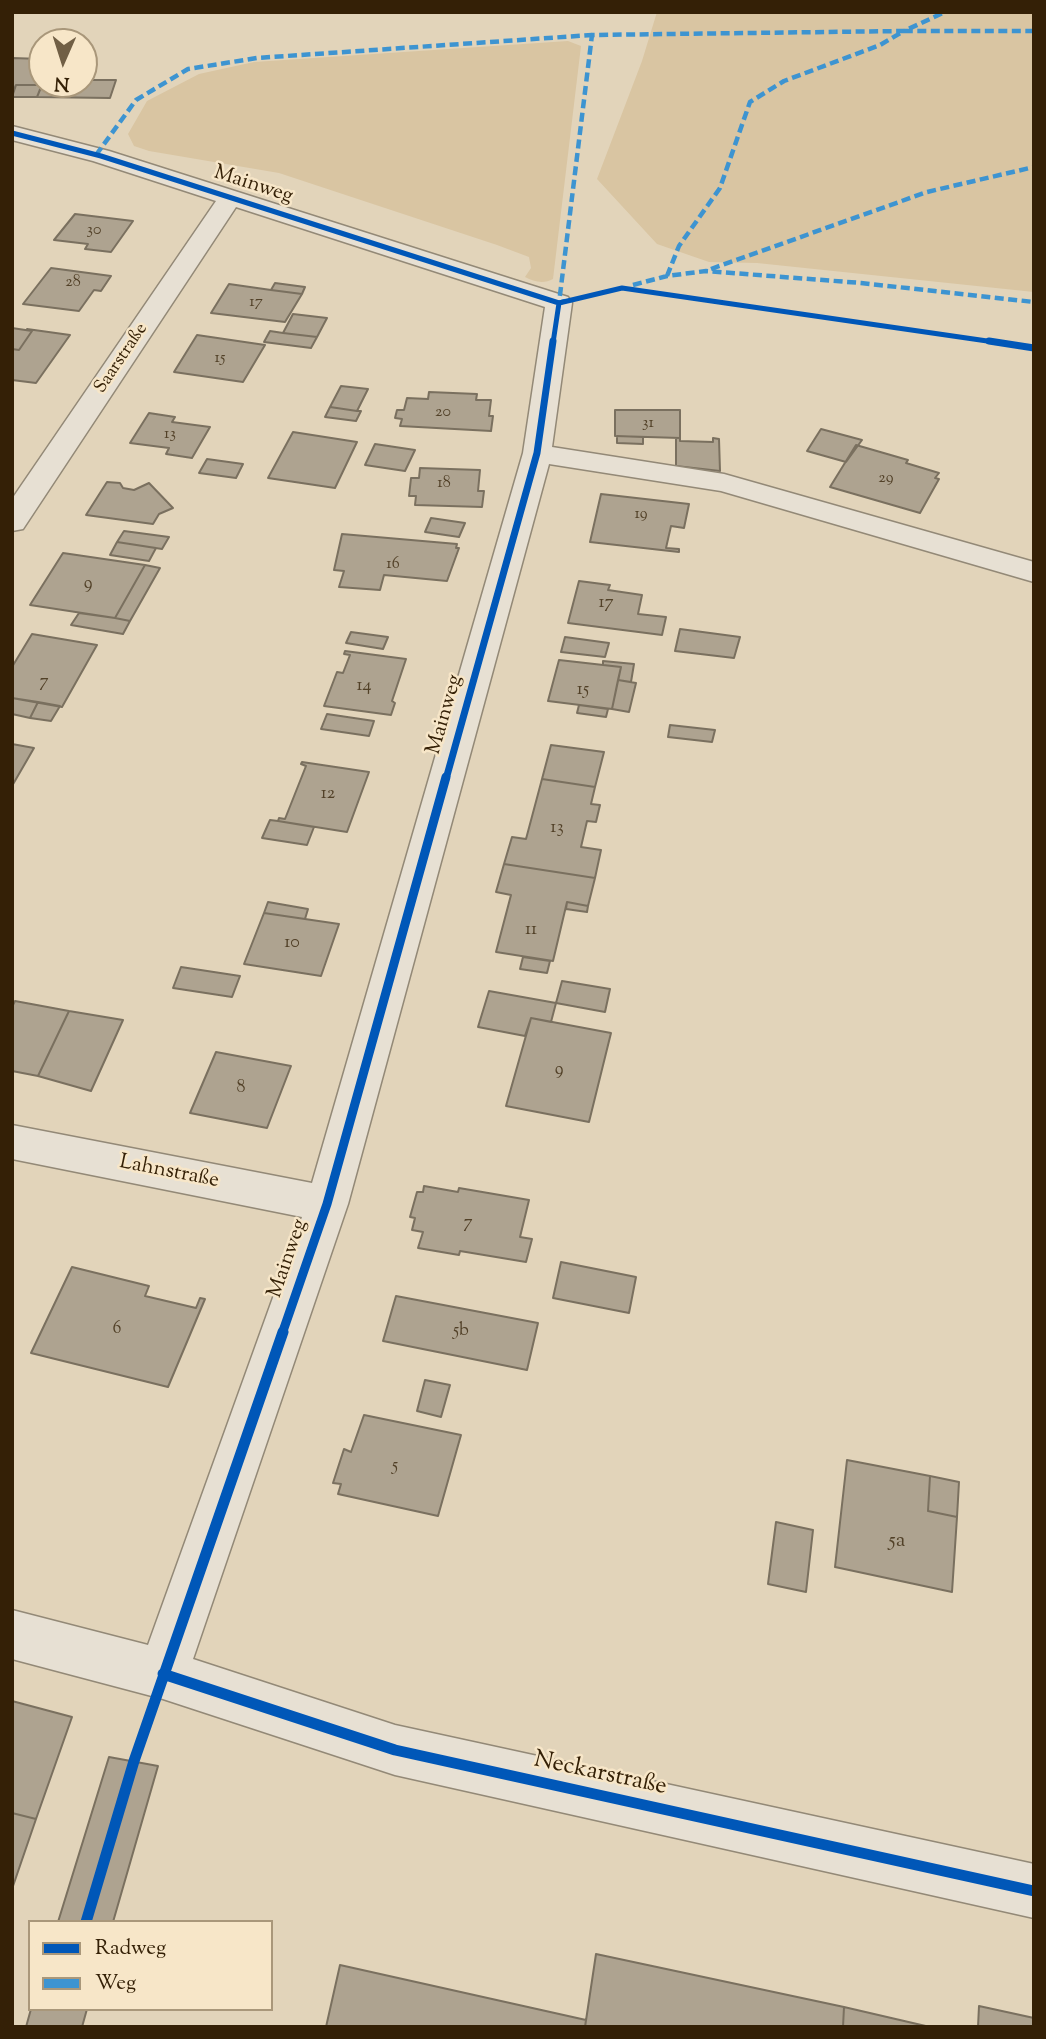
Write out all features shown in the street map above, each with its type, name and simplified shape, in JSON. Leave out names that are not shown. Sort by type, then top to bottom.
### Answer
[{"type":"street","name":"Mainweg","points":[[12,133],[96,155],[559,303],[537,453],[327,1204],[163,1674]]},
{"type":"street","name":"Saarstraße","points":[[12,522],[231,197]]},
{"type":"street","points":[[537,453],[724,483],[1034,572]]},
{"type":"street","name":"Lahnstraße","points":[[12,1142],[327,1204]]},
{"type":"street","name":"Neckarstraße","points":[[12,1634],[163,1674],[395,1750],[1034,1891]]},
{"type":"shaded area","points":[[657,12],[1034,12],[1034,292],[757,263],[709,262],[657,244],[597,179],[642,61]]},
{"type":"shaded area","points":[[568,41],[581,46],[553,279],[546,281],[525,277],[531,268],[529,257],[497,245],[279,173],[149,151],[134,146],[128,134],[147,101],[199,74],[254,62]]},
{"type":"building","points":[[12,58],[28,59],[28,85],[16,85],[12,94]]},
{"type":"building","points":[[98,80],[116,80],[110,98],[98,98]]},
{"type":"building","points":[[16,85],[28,85],[28,97],[12,97]]},
{"type":"building","points":[[75,214],[133,221],[111,252],[85,249],[88,244],[54,240]]},
{"type":"building","points":[[51,268],[111,276],[101,291],[94,290],[79,311],[23,304]]},
{"type":"building","points":[[275,283],[305,287],[302,294],[271,290]]},
{"type":"building","points":[[229,284],[302,294],[285,322],[211,313]]},
{"type":"building","points":[[293,314],[327,318],[317,337],[283,333]]},
{"type":"building","points":[[12,328],[32,331],[19,350],[12,349]]},
{"type":"building","points":[[27,329],[70,335],[36,383],[12,380],[12,349],[19,350],[32,331]]},
{"type":"building","points":[[270,331],[317,337],[311,348],[264,342]]},
{"type":"building","points":[[197,335],[265,345],[243,382],[174,372]]},
{"type":"building","points":[[341,386],[368,389],[357,411],[330,407]]},
{"type":"building","points":[[429,392],[477,394],[476,400],[491,400],[491,431],[400,426],[402,419],[395,418],[397,410],[404,410],[407,398],[428,399]]},
{"type":"building","points":[[330,407],[361,411],[356,421],[325,417]]},
{"type":"building","points":[[615,410],[680,410],[680,438],[615,436]]},
{"type":"building","points":[[149,413],[175,417],[172,422],[210,427],[192,458],[166,454],[169,448],[130,443]]},
{"type":"building","points":[[821,429],[862,440],[846,462],[807,451]]},
{"type":"building","points":[[293,432],[357,442],[335,488],[268,478]]},
{"type":"building","points":[[617,436],[643,437],[643,444],[617,443]]},
{"type":"building","points":[[676,438],[680,438],[680,441],[713,442],[713,438],[719,439],[720,471],[676,466]]},
{"type":"building","points":[[375,444],[415,450],[405,471],[365,465]]},
{"type":"building","points":[[856,445],[908,460],[906,463],[939,473],[935,478],[939,479],[920,513],[830,487]]},
{"type":"building","points":[[207,459],[243,464],[236,478],[199,473]]},
{"type":"building","points":[[420,468],[480,470],[478,491],[484,491],[482,507],[415,505],[416,496],[409,496],[411,478],[419,478]]},
{"type":"building","points":[[107,482],[120,483],[123,488],[134,490],[149,483],[173,508],[159,514],[153,524],[86,515]]},
{"type":"building","points":[[601,494],[689,504],[684,528],[671,526],[666,548],[679,549],[679,552],[590,542]]},
{"type":"building","points":[[431,518],[465,523],[459,537],[425,532]]},
{"type":"building","points":[[124,531],[169,537],[162,549],[117,542]]},
{"type":"building","points":[[342,534],[457,544],[456,548],[459,548],[447,581],[384,575],[380,590],[339,587],[344,571],[334,570]]},
{"type":"building","points":[[117,542],[156,548],[149,561],[110,555]]},
{"type":"building","points":[[63,553],[145,565],[115,618],[30,605]]},
{"type":"building","points":[[145,565],[160,568],[130,621],[115,618]]},
{"type":"building","points":[[579,581],[610,585],[608,590],[642,595],[638,614],[666,617],[662,635],[568,623]]},
{"type":"building","points":[[79,613],[130,621],[123,634],[71,625]]},
{"type":"building","points":[[680,629],[740,637],[734,658],[675,651]]},
{"type":"building","points":[[351,632],[388,637],[383,649],[346,643]]},
{"type":"building","points":[[32,634],[97,645],[62,707],[12,698],[12,667]]},
{"type":"building","points":[[565,637],[609,643],[605,657],[561,652]]},
{"type":"building","points":[[345,651],[406,659],[392,701],[395,703],[391,715],[324,706],[337,672],[343,673],[350,655],[344,654]]},
{"type":"building","points":[[559,660],[621,667],[612,709],[548,701]]},
{"type":"building","points":[[603,661],[634,664],[631,682],[618,680],[621,667],[603,665]]},
{"type":"building","points":[[618,680],[636,683],[629,712],[612,709]]},
{"type":"building","points":[[12,698],[38,702],[30,718],[12,714]]},
{"type":"building","points":[[38,702],[60,706],[51,721],[30,718]]},
{"type":"building","points":[[579,705],[608,709],[606,717],[577,713]]},
{"type":"building","points":[[327,714],[374,721],[369,736],[321,729]]},
{"type":"building","points":[[670,725],[715,730],[712,742],[668,737]]},
{"type":"building","points":[[12,744],[34,748],[12,786]]},
{"type":"building","points":[[551,745],[604,752],[595,787],[542,779]]},
{"type":"building","points":[[302,762],[369,772],[347,832],[278,821],[279,818],[285,819],[306,766],[301,764]]},
{"type":"building","points":[[542,779],[595,787],[591,804],[600,805],[596,822],[587,821],[581,847],[601,850],[595,878],[504,864],[512,837],[526,839]]},
{"type":"building","points":[[270,820],[314,827],[307,845],[262,838]]},
{"type":"building","points":[[504,864],[595,878],[588,906],[567,902],[553,961],[496,952],[511,895],[496,892]]},
{"type":"building","points":[[268,902],[308,909],[305,919],[264,913]]},
{"type":"building","points":[[567,902],[588,906],[587,912],[566,909]]},
{"type":"building","points":[[264,913],[339,924],[321,976],[244,964]]},
{"type":"building","points":[[523,957],[550,961],[547,973],[520,969]]},
{"type":"building","points":[[181,967],[240,976],[232,997],[173,988]]},
{"type":"building","points":[[562,981],[610,989],[605,1012],[556,1003]]},
{"type":"building","points":[[489,991],[556,1003],[551,1022],[531,1018],[525,1036],[478,1027]]},
{"type":"building","points":[[15,1001],[69,1011],[38,1076],[12,1071],[12,1007]]},
{"type":"building","points":[[69,1011],[123,1020],[91,1091],[38,1076]]},
{"type":"building","points":[[531,1018],[611,1033],[589,1122],[506,1106]]},
{"type":"building","points":[[216,1052],[291,1066],[267,1128],[190,1113]]},
{"type":"building","points":[[424,1186],[458,1192],[459,1188],[529,1200],[520,1237],[532,1239],[526,1262],[460,1251],[459,1255],[418,1248],[423,1232],[412,1230],[415,1218],[410,1217],[417,1192],[423,1192]]},
{"type":"building","points":[[561,1262],[636,1277],[629,1313],[553,1298]]},
{"type":"building","points":[[72,1267],[149,1286],[145,1296],[196,1308],[200,1298],[205,1299],[168,1387],[31,1353]]},
{"type":"building","points":[[396,1296],[538,1323],[527,1370],[383,1341]]},
{"type":"building","points":[[425,1380],[450,1385],[441,1417],[417,1411]]},
{"type":"building","points":[[364,1415],[461,1435],[438,1516],[338,1494],[341,1484],[333,1483],[344,1449],[351,1452]]},
{"type":"building","points":[[847,1460],[930,1476],[928,1511],[957,1517],[952,1592],[835,1567]]},
{"type":"building","points":[[930,1476],[959,1482],[957,1517],[928,1511]]},
{"type":"building","points":[[776,1522],[813,1530],[806,1592],[768,1584]]},
{"type":"building","points":[[12,1701],[72,1717],[36,1819],[12,1813]]},
{"type":"building","points":[[109,1757],[158,1766],[114,1920],[59,1920]]},
{"type":"building","points":[[12,1813],[36,1819],[12,1889]]},
{"type":"building","points":[[596,1954],[844,2007],[843,2027],[585,2027]]},
{"type":"building","points":[[340,1965],[586,2020],[585,2027],[326,2027]]},
{"type":"building","points":[[979,2006],[1034,2018],[1034,2027],[978,2027]]},
{"type":"building","points":[[844,2007],[930,2027],[843,2027]]},
{"type":"building","points":[[30,2011],[86,2011],[82,2027],[26,2027]]},
{"type":"marked path","points":[[565,301],[559,303],[592,35],[904,31],[945,12]]},
{"type":"marked path","points":[[667,276],[679,246],[720,188],[750,102],[784,81],[880,45],[904,31],[1034,31]]},
{"type":"marked path","points":[[96,155],[136,100],[188,69],[257,58],[592,35]]},
{"type":"marked path","points":[[711,269],[927,192],[1034,167]]},
{"type":"marked path","points":[[633,285],[667,276],[706,271],[861,283],[1034,302]]},
{"type":"cycle path","points":[[12,133],[101,156],[559,303],[622,288],[1034,348]]},
{"type":"cycle path","points":[[87,1920],[134,1761],[327,1204],[537,453],[559,303]]},
{"type":"cycle path","points":[[163,1674],[395,1750],[1034,1891]]}]
